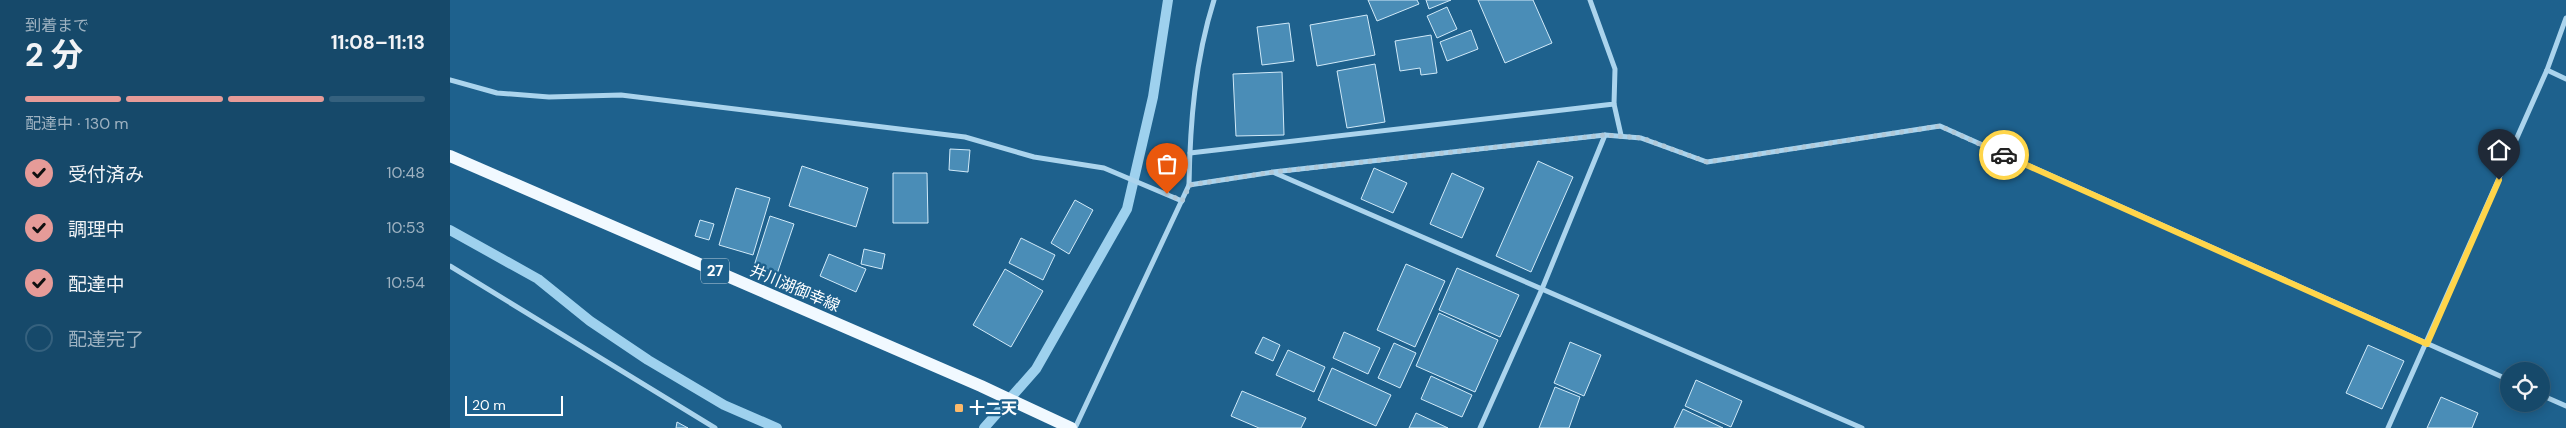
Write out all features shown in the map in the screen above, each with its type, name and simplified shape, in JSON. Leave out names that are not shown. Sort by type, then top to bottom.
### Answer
[{"type":"main road","name":"井川湖御幸線","points":[[450,156],[980,386],[1071,428]]},
{"type":"street","points":[[1075,428],[1190,185],[1190,153],[1197,68],[1214,0]]},
{"type":"street","points":[[1590,0],[1615,69],[1614,104],[1620,135]]},
{"type":"street","points":[[2388,428],[2427,344],[2547,70],[2566,18]]},
{"type":"street","points":[[2547,70],[2566,79]]},
{"type":"street","points":[[450,80],[497,93],[549,97],[621,94],[964,137],[1034,157],[1104,168],[1182,201]]},
{"type":"street","points":[[1190,153],[1614,104]]},
{"type":"street","points":[[1190,185],[1273,172],[1605,135],[1642,138],[1707,162],[1940,126],[2500,376]]},
{"type":"street","points":[[1480,428],[1542,289],[1605,135]]},
{"type":"street","points":[[1273,172],[1862,428]]},
{"type":"street","points":[[450,266],[715,428]]},
{"type":"street","points":[[2550,399],[2566,406]]},
{"type":"building","points":[[1368,0],[1417,0],[1419,4],[1377,21]]},
{"type":"building","points":[[1426,0],[1451,0],[1429,9]]},
{"type":"building","points":[[1478,0],[1533,0],[1552,43],[1505,63]]},
{"type":"building","points":[[1447,7],[1457,29],[1437,38],[1427,16]]},
{"type":"building","points":[[1367,15],[1375,55],[1317,66],[1310,25]]},
{"type":"building","points":[[1289,23],[1294,61],[1262,65],[1257,27]]},
{"type":"building","points":[[1471,30],[1478,49],[1447,61],[1440,42]]},
{"type":"building","points":[[1431,35],[1437,73],[1421,75],[1420,68],[1400,71],[1395,41]]},
{"type":"building","points":[[1375,64],[1385,122],[1347,128],[1337,71]]},
{"type":"building","points":[[1282,72],[1284,135],[1236,136],[1233,74]]},
{"type":"building","points":[[950,149],[970,150],[968,172],[949,170]]},
{"type":"building","points":[[1538,161],[1573,177],[1531,272],[1496,256]]},
{"type":"building","points":[[802,166],[868,188],[856,227],[789,206]]},
{"type":"building","points":[[1374,168],[1407,183],[1393,213],[1361,199]]},
{"type":"building","points":[[893,173],[927,173],[928,223],[893,223]]},
{"type":"building","points":[[1452,173],[1484,188],[1462,238],[1430,224]]},
{"type":"building","points":[[736,188],[770,198],[753,255],[719,245]]},
{"type":"building","points":[[1075,200],[1093,210],[1069,254],[1051,243]]},
{"type":"building","points":[[770,216],[794,224],[777,274],[754,266]]},
{"type":"building","points":[[700,220],[714,224],[709,240],[695,236]]},
{"type":"building","points":[[1021,238],[1055,255],[1043,280],[1009,263]]},
{"type":"building","points":[[864,249],[885,254],[882,269],[861,264]]},
{"type":"building","points":[[829,254],[866,269],[856,292],[820,276]]},
{"type":"building","points":[[1406,264],[1445,281],[1415,347],[1377,330]]},
{"type":"building","points":[[1457,268],[1519,295],[1500,337],[1439,310]]},
{"type":"building","points":[[1005,269],[1043,291],[1011,347],[973,325]]},
{"type":"building","points":[[1439,313],[1498,340],[1475,392],[1416,366]]},
{"type":"building","points":[[1344,332],[1380,348],[1368,374],[1333,358]]},
{"type":"building","points":[[1263,337],[1280,345],[1273,361],[1255,353]]},
{"type":"building","points":[[1570,342],[1601,355],[1584,396],[1554,383]]},
{"type":"building","points":[[1394,343],[1416,353],[1400,388],[1378,378]]},
{"type":"building","points":[[2368,345],[2404,361],[2382,409],[2346,393]]},
{"type":"building","points":[[1288,350],[1325,367],[1314,392],[1276,375]]},
{"type":"building","points":[[1332,368],[1391,395],[1376,426],[1318,400]]},
{"type":"building","points":[[1431,376],[1472,395],[1462,417],[1421,399]]},
{"type":"building","points":[[1696,380],[1742,401],[1731,427],[1685,406]]},
{"type":"building","points":[[1555,387],[1580,397],[1569,428],[1539,428]]},
{"type":"building","points":[[1242,391],[1306,418],[1301,428],[1259,428],[1231,416]]},
{"type":"building","points":[[2441,397],[2478,413],[2472,428],[2427,428]]},
{"type":"building","points":[[1683,409],[1723,428],[1674,428]]},
{"type":"building","points":[[1416,413],[1448,428],[1409,428]]},
{"type":"building","points":[[677,422],[688,428],[676,428]]},
{"type":"waterway","points":[[984,428],[1036,369],[1127,209],[1153,97],[1168,0]]},
{"type":"waterway","points":[[450,230],[538,279],[590,321],[648,360],[724,405],[777,428]]},
{"type":"way so far","points":[[1167,194],[1182,201],[1190,185],[1273,172],[1605,135],[1642,138],[1707,162],[1940,126],[2004,155]]},
{"type":"place","name":"十二天","points":[[959,408]]},
{"type":"route","points":[[2004,155],[2427,344],[2499,180]]}]
